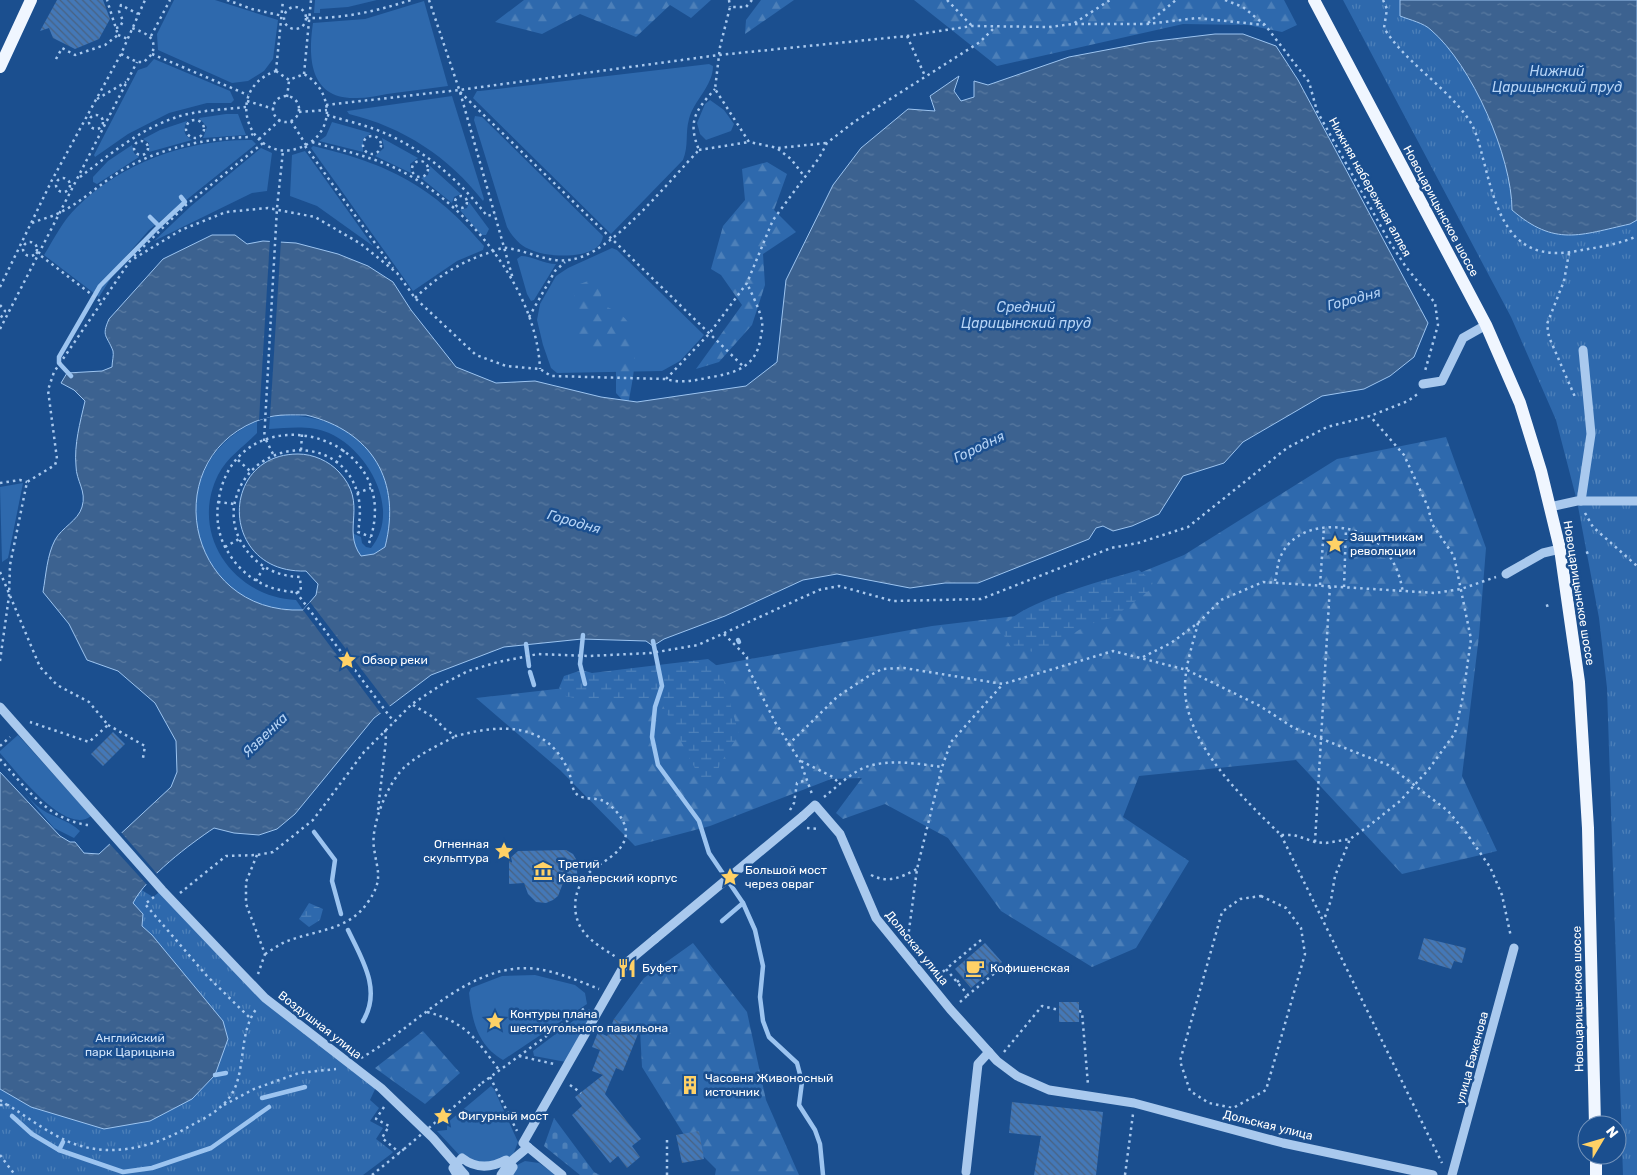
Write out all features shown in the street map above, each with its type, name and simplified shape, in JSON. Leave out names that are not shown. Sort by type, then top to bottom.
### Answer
[{"type":"main road","points":[[0,67],[31,0]]},
{"type":"main road","name":"Новоцарицынское шоссе","points":[[1314,0],[1486,325],[1520,403],[1550,507],[1560,549],[1579,682],[1588,828],[1595,1115]]},
{"type":"street","points":[[1423,384],[1442,381],[1463,338],[1486,325]]},
{"type":"street","points":[[1579,501],[1591,434],[1583,350]]},
{"type":"street","points":[[1550,507],[1579,501],[1637,502]]},
{"type":"street","points":[[1506,574],[1543,553],[1560,549]]},
{"type":"street","points":[[0,706],[20,729]]},
{"type":"street","name":"Воздушная улица","points":[[20,729],[161,888],[265,998],[380,1088],[457,1163],[465,1175]]},
{"type":"street","points":[[501,1175],[509,1163],[526,1145],[607,993],[626,964],[816,805]]},
{"type":"street","name":"Дольская улица","points":[[816,805],[835,826],[876,918],[988,1052],[1017,1076],[1049,1090],[1134,1103],[1283,1143],[1433,1175]]},
{"type":"street","name":"улица Баженова","points":[[1452,1175],[1514,948]]},
{"type":"street","points":[[966,1172],[978,1064],[988,1052]]},
{"type":"street","points":[[526,1145],[562,1175]]},
{"type":"street","points":[[457,1175],[453,1168],[462,1158],[468,1163],[483,1167],[495,1166],[506,1160],[513,1167],[508,1175]]},
{"type":"path","points":[[107,0],[118,35]]},
{"type":"path","points":[[0,287],[52,180],[88,118],[121,54],[146,0]]},
{"type":"path","points":[[151,36],[170,0]]},
{"type":"path","points":[[227,0],[252,10],[283,16]]},
{"type":"path","points":[[276,71],[283,16],[283,0]]},
{"type":"path","points":[[304,74],[311,0]]},
{"type":"path","points":[[308,18],[360,14],[411,0]]},
{"type":"path","points":[[430,0],[459,91],[514,280],[529,317],[540,354],[540,369]]},
{"type":"path","points":[[699,150],[694,138],[693,120],[700,106],[715,89],[719,55],[730,7],[729,0]]},
{"type":"path","points":[[730,7],[746,6],[752,0]]},
{"type":"path","points":[[947,0],[972,26]]},
{"type":"path","points":[[1073,24],[1110,0]]},
{"type":"path","points":[[1147,24],[1176,0]]},
{"type":"path","name":"Нижняя набережная аллея","points":[[412,704],[442,685],[468,672],[498,662],[538,654],[589,656],[651,653],[698,644],[819,590],[839,586],[893,601],[972,600],[989,596],[1111,548],[1138,543],[1188,527],[1287,448],[1328,427],[1370,416],[1418,395],[1423,384],[1438,325],[1435,303],[1406,267],[1389,241],[1317,111],[1310,82],[1265,25],[1242,8],[1225,0]]},
{"type":"path","points":[[1384,0],[1387,9],[1384,28],[1395,46],[1427,74],[1466,116],[1476,132],[1503,222],[1514,236],[1530,248],[1549,254],[1569,253],[1637,236]]},
{"type":"path","points":[[116,28],[120,27],[123,21],[118,11],[121,5],[139,14]]},
{"type":"path","points":[[283,16],[288,10],[296,7],[302,9],[308,18]]},
{"type":"path","points":[[283,16],[287,25],[296,29],[302,27],[308,18]]},
{"type":"path","points":[[326,105],[459,91],[719,55],[908,36],[972,26],[1049,28],[1073,24],[1147,24],[1197,18],[1265,25]]},
{"type":"path","points":[[666,379],[710,334],[746,283],[773,220],[827,143],[854,122],[980,42],[995,27]]},
{"type":"path","points":[[121,54],[137,62],[148,60],[152,54],[154,42],[151,36],[132,28]]},
{"type":"path","points":[[118,35],[128,39]]},
{"type":"path","points":[[56,59],[62,48],[76,55],[105,45],[118,35]]},
{"type":"path","points":[[908,36],[925,76]]},
{"type":"path","points":[[152,54],[248,95]]},
{"type":"path","points":[[0,329],[38,253],[62,212],[137,62]]},
{"type":"path","points":[[276,71],[289,80]]},
{"type":"path","points":[[276,71],[260,79],[248,95],[246,117],[253,134],[258,140],[283,151],[306,146],[312,142],[323,127],[327,110],[320,88],[304,74]]},
{"type":"path","points":[[289,80],[304,74]]},
{"type":"path","points":[[287,97],[289,80]]},
{"type":"path","points":[[96,100],[128,81]]},
{"type":"path","points":[[715,89],[749,142]]},
{"type":"path","points":[[459,91],[744,367]]},
{"type":"path","points":[[291,121],[280,120],[275,116],[274,108],[280,99],[287,97],[298,103],[299,112]]},
{"type":"path","points":[[247,101],[274,108]]},
{"type":"path","points":[[79,178],[135,136],[174,118],[193,113],[246,107]]},
{"type":"path","points":[[291,121],[299,112],[327,110]]},
{"type":"path","points":[[193,113],[193,120]]},
{"type":"path","points":[[88,118],[94,115],[99,116],[104,126]]},
{"type":"path","points":[[326,115],[377,130],[402,142],[442,168],[470,193],[487,216],[495,214]]},
{"type":"path","points":[[88,118],[88,124],[94,129],[104,126]]},
{"type":"path","points":[[193,120],[201,122],[204,127],[202,136],[197,140]]},
{"type":"path","points":[[193,120],[188,124],[186,130],[188,135],[197,140]]},
{"type":"path","points":[[258,140],[280,120]]},
{"type":"path","points":[[291,121],[306,146],[415,298],[476,355],[506,366],[540,369],[551,376],[666,379],[677,383],[724,375],[750,363],[758,350],[762,329],[759,314],[746,283]]},
{"type":"path","points":[[375,136],[377,130]]},
{"type":"path","points":[[32,223],[62,212],[109,178],[145,156],[197,140],[248,137],[253,134]]},
{"type":"path","points":[[135,136],[138,142]]},
{"type":"path","points":[[369,136],[375,136],[381,142],[381,148],[378,152],[368,155],[363,143],[369,136]]},
{"type":"path","points":[[138,142],[145,142],[148,145],[145,156]]},
{"type":"path","points":[[138,142],[135,145],[134,151],[145,156]]},
{"type":"path","points":[[312,142],[368,155],[415,179],[456,208],[514,280]]},
{"type":"path","points":[[415,298],[450,269],[492,251],[505,248],[546,260],[580,258],[612,239],[699,150],[749,142],[778,148],[827,143]]},
{"type":"path","points":[[0,661],[9,596],[10,565],[27,482],[55,465],[57,459],[48,390],[54,372],[100,301],[130,261],[186,205],[262,143]]},
{"type":"path","points":[[778,148],[791,159],[804,176]]},
{"type":"path","points":[[273,454],[265,440],[265,418],[277,208],[283,151]]},
{"type":"path","points":[[424,162],[427,158]]},
{"type":"path","points":[[417,176],[412,170],[413,165],[417,162],[424,162]]},
{"type":"path","points":[[417,176],[424,176],[427,172],[427,165],[424,162]]},
{"type":"path","points":[[60,179],[66,179],[69,182],[69,188],[66,192],[60,192],[56,182],[60,179]]},
{"type":"path","points":[[52,180],[56,182]]},
{"type":"path","points":[[69,188],[73,190]]},
{"type":"path","points":[[465,198],[470,193]]},
{"type":"path","points":[[456,208],[456,198],[460,196],[465,198]]},
{"type":"path","points":[[456,208],[463,208],[466,205],[465,198]]},
{"type":"path","points":[[130,261],[181,230],[226,212],[277,208],[315,217],[361,244],[397,273]]},
{"type":"path","points":[[22,245],[29,242],[33,243],[38,253],[100,301]]},
{"type":"path","points":[[22,245],[26,256],[38,253]]},
{"type":"path","points":[[1569,253],[1564,281],[1547,324],[1549,337],[1577,402]]},
{"type":"path","points":[[529,317],[555,272],[566,260]]},
{"type":"path","points":[[0,305],[4,309],[5,316]]},
{"type":"path","points":[[0,319],[5,316]]},
{"type":"path","points":[[1281,834],[1294,835],[1315,842],[1326,843],[1350,839],[1370,825],[1415,784],[1455,733],[1463,696],[1471,639],[1454,556],[1432,524],[1428,507],[1404,455],[1370,416]]},
{"type":"path","points":[[301,450],[302,434]]},
{"type":"path","points":[[369,543],[371,537],[375,521],[371,488],[364,474],[344,450],[331,442],[302,434],[284,435],[265,440],[237,460],[221,487],[217,518],[225,548],[238,567],[256,581],[275,589],[301,592],[300,577],[275,573],[264,568],[249,555],[239,539],[234,522],[234,504],[239,486],[250,471],[273,454],[301,450],[319,454],[336,463],[352,482],[357,493],[361,513],[358,532],[371,537]]},
{"type":"path","points":[[336,463],[344,450]]},
{"type":"path","points":[[237,460],[250,471]]},
{"type":"path","points":[[0,484],[20,480],[27,482]]},
{"type":"path","points":[[357,493],[371,488]]},
{"type":"path","points":[[1579,501],[1593,527],[1637,566]]},
{"type":"path","points":[[218,502],[234,504]]},
{"type":"path","points":[[1275,581],[1280,558],[1289,545],[1310,530],[1324,527],[1346,529],[1363,533],[1379,544],[1391,558],[1400,575],[1403,593]]},
{"type":"path","points":[[1320,585],[1324,527]]},
{"type":"path","points":[[1344,587],[1346,529]]},
{"type":"path","points":[[225,548],[239,539]]},
{"type":"path","points":[[1586,553],[1592,552]]},
{"type":"path","points":[[256,581],[264,568]]},
{"type":"path","points":[[0,572],[40,668],[57,685],[89,702],[108,725],[145,746],[144,758]]},
{"type":"path","points":[[1142,658],[1171,643],[1198,623],[1221,600],[1248,586],[1263,582],[1275,581],[1330,585],[1403,593],[1435,593],[1461,589],[1506,574]]},
{"type":"path","points":[[1315,842],[1330,585]]},
{"type":"path","points":[[296,592],[394,722]]},
{"type":"path","points":[[1546,606],[1552,604]]},
{"type":"path","points":[[1198,623],[1186,670],[1185,688],[1188,711],[1204,746],[1228,779],[1281,834],[1324,918],[1444,1167]]},
{"type":"path","points":[[724,634],[747,657],[750,671],[788,745],[800,761],[816,805]]},
{"type":"path","points":[[788,745],[837,697],[867,677],[882,670],[904,668],[1003,684],[1113,651],[1186,670],[1246,698],[1294,728],[1388,765],[1415,784],[1448,812],[1467,834],[1490,867],[1502,895],[1514,948]]},
{"type":"path","points":[[908,958],[916,869],[942,767],[951,742],[1003,684]]},
{"type":"path","points":[[172,900],[226,856],[257,855],[273,852],[313,820],[364,752],[412,704],[433,717],[446,730],[456,736]]},
{"type":"path","points":[[20,729],[27,722],[89,742],[108,725]]},
{"type":"path","points":[[378,813],[405,766],[425,752],[456,736],[490,728],[513,728],[548,742],[560,753],[570,774],[574,791],[579,796],[602,800],[621,818],[626,833],[623,842],[617,852],[591,871],[579,885],[574,905],[581,928],[595,944],[626,964]]},
{"type":"path","points":[[253,985],[265,954],[285,942],[324,932],[355,917],[376,890],[379,866],[374,841],[386,740],[385,730]]},
{"type":"path","points":[[0,759],[38,801],[49,810],[77,824],[91,826]]},
{"type":"path","points":[[800,761],[834,777],[840,784]]},
{"type":"path","points":[[827,795],[840,784],[869,766],[909,762],[942,767]]},
{"type":"path","points":[[785,814],[794,803],[797,784],[807,780]]},
{"type":"path","points":[[1324,918],[1331,900],[1335,876],[1350,845],[1350,839]]},
{"type":"path","points":[[257,855],[246,882],[246,904],[265,954]]},
{"type":"path","points":[[855,868],[880,880],[896,880],[916,869]]},
{"type":"path","points":[[1261,896],[1286,908],[1300,928],[1305,954],[1266,1090],[1233,1108],[1209,1102],[1190,1091],[1180,1061],[1222,912],[1240,898],[1261,896]]},
{"type":"path","points":[[154,897],[145,904],[208,976],[250,1018]]},
{"type":"path","points":[[981,940],[946,969],[968,995],[1002,967]]},
{"type":"path","points":[[222,1105],[254,1089],[299,1073],[340,1069],[390,1040],[463,986],[498,970],[536,969],[571,978],[607,993]]},
{"type":"path","points":[[957,982],[962,978]]},
{"type":"path","points":[[372,1175],[482,1083],[607,993]]},
{"type":"path","points":[[0,1100],[67,1141],[97,1150],[120,1151],[160,1142],[214,1113],[232,1093],[238,1080],[250,1018],[265,998]]},
{"type":"path","points":[[997,1060],[1042,1006],[1059,1010]]},
{"type":"path","points":[[427,1012],[446,1017],[468,1030],[499,1070]]},
{"type":"path","points":[[1079,1012],[1082,1012],[1090,1097]]},
{"type":"path","points":[[519,1056],[567,1067]]},
{"type":"path","points":[[490,1077],[526,1145]]},
{"type":"path","points":[[380,1103],[384,1107],[376,1119],[389,1126],[382,1138],[400,1153]]},
{"type":"path","points":[[1125,1175],[1134,1103]]},
{"type":"path","points":[[0,1105],[8,1105]]},
{"type":"path","points":[[667,1175],[668,1138]]},
{"type":"path","points":[[0,1155],[15,1175]]},
{"type":"green space","points":[[174,0],[215,0],[278,20],[273,59],[264,71],[248,81],[232,83],[158,50],[157,34]]},
{"type":"green space","points":[[315,0],[377,0],[348,7],[320,9],[320,13],[314,13]]},
{"type":"green space","points":[[524,0],[711,0],[691,18],[670,5],[636,37],[580,14],[542,34],[495,22]]},
{"type":"green space","points":[[761,0],[794,0],[745,34],[746,20]]},
{"type":"green space","points":[[914,0],[1284,0],[1297,25],[1282,32],[1248,25],[1183,24],[997,66]]},
{"type":"green space","points":[[1343,0],[1637,0],[1637,1175],[1623,1175],[1623,1165],[1627,1165],[1627,1115],[1621,1115],[1607,688],[1599,618],[1577,501],[1556,420],[1511,317]]},
{"type":"green space","points":[[424,1],[448,86],[357,98],[341,97],[329,92],[321,84],[315,74],[312,62],[311,36],[313,23],[365,19]]},
{"type":"green space","points":[[154,59],[230,91],[234,100],[231,103],[207,103],[169,113],[128,134],[95,157],[94,155],[138,70],[147,67]]},
{"type":"green space","points":[[709,64],[713,66],[712,73],[707,87],[691,112],[683,160],[611,234],[473,98],[477,91]]},
{"type":"green space","points":[[452,96],[484,199],[483,201],[455,171],[423,146],[388,127],[349,114],[347,111]]},
{"type":"green space","points":[[710,100],[724,110],[734,124],[731,131],[706,140],[700,134],[697,123],[705,104]]},
{"type":"green space","points":[[238,114],[246,135],[203,138],[207,127],[199,118]]},
{"type":"green space","points":[[475,116],[482,117],[603,236],[600,244],[593,250],[583,253],[559,255],[537,252],[525,247],[516,240],[507,227],[474,120]]},
{"type":"green space","points":[[187,121],[185,132],[192,140],[149,152],[149,143],[143,139],[160,130]]},
{"type":"green space","points":[[332,122],[371,133],[363,139],[363,152],[319,141],[326,136]]},
{"type":"green space","points":[[382,138],[418,158],[410,164],[411,173],[375,156],[384,148]]},
{"type":"green space","points":[[252,140],[256,144],[149,230],[121,262],[99,297],[44,255],[72,212],[114,177],[158,156],[181,149],[204,144]]},
{"type":"green space","points":[[132,145],[134,153],[139,157],[97,184],[93,182],[93,177],[108,161]]},
{"type":"green space","points":[[313,146],[365,161],[408,180],[428,193],[465,225],[484,246],[483,250],[457,261],[413,291],[311,148]]},
{"type":"green space","points":[[261,148],[272,153],[267,191],[252,193],[154,241],[191,206]]},
{"type":"green space","points":[[305,151],[373,246],[317,206],[290,196],[292,155]]},
{"type":"green space","points":[[767,162],[787,174],[774,210],[796,232],[763,254],[765,285],[752,325],[719,362],[696,369],[742,305],[721,275],[711,269],[723,226],[745,200],[742,169]]},
{"type":"green space","points":[[430,166],[461,194],[454,197],[452,203],[421,178],[428,175]]},
{"type":"green space","points":[[469,202],[489,229],[486,235],[481,235],[460,210],[467,208]]},
{"type":"green space","points":[[612,248],[617,250],[704,335],[680,361],[662,371],[557,373],[551,368],[543,345],[537,320],[540,304],[556,276],[568,268]]},
{"type":"green space","points":[[521,256],[556,264],[534,300],[531,301],[527,294],[517,259]]},
{"type":"green space","points":[[604,275],[600,304],[621,315],[633,333],[635,358],[628,406],[616,393],[616,350],[580,348],[577,306],[572,287]]},
{"type":"green space","points":[[283,415],[311,418],[335,425],[355,437],[371,452],[382,472],[388,494],[390,519],[385,547],[374,554],[361,556],[354,546],[352,533],[361,537],[362,543],[366,547],[371,548],[380,533],[383,516],[382,499],[368,467],[343,441],[322,430],[307,428],[269,429],[270,417]]},
{"type":"green space","points":[[257,421],[257,433],[231,457],[218,475],[210,497],[209,519],[213,540],[222,558],[236,575],[253,588],[273,596],[296,600],[303,610],[264,605],[234,589],[211,565],[199,535],[196,502],[204,471],[224,443]]},
{"type":"green space","points":[[1446,437],[1486,548],[1479,636],[1462,776],[1497,851],[1402,874],[1296,760],[1139,776],[1123,817],[1189,861],[1136,948],[1092,967],[1001,911],[948,838],[885,804],[843,819],[836,813],[862,778],[831,779],[710,826],[635,846],[560,770],[476,698],[635,680],[932,626],[1040,613],[1184,555],[1337,459]]},
{"type":"green space","points":[[23,483],[8,558],[2,562],[0,487]]},
{"type":"green space","points":[[1139,570],[1153,582],[1150,590],[1114,617],[1087,625],[1042,653],[1012,649],[1003,634],[1007,623],[1030,607],[1068,592]]},
{"type":"green space","points":[[708,659],[720,668],[739,734],[720,764],[712,788],[706,790],[659,698],[578,699],[566,696],[559,688],[564,676],[582,670],[592,673]]},
{"type":"green space","points":[[18,735],[91,816],[81,820],[68,817],[55,810],[17,773],[0,751]]},
{"type":"green space","points":[[23,791],[41,809],[80,831],[74,838],[54,828]]},
{"type":"green space","name":"Английский парк Царицына","points":[[140,889],[153,897],[162,890],[239,971],[377,1085],[370,1100],[379,1108],[370,1121],[383,1128],[376,1139],[393,1152],[391,1154],[363,1175],[0,1175],[0,968]]},
{"type":"green space","points":[[309,903],[323,909],[320,920],[309,927],[299,919]]},
{"type":"green space","points":[[693,943],[747,1012],[766,1100],[799,1175],[715,1175],[716,1169],[688,1141],[642,1067],[640,1030],[614,1019],[644,978]]},
{"type":"green space","points":[[535,975],[575,985],[585,993],[587,1004],[503,1060],[487,1047],[477,1031],[469,993],[471,988],[502,976]]},
{"type":"green space","points":[[589,1009],[593,1012],[566,1062],[534,1056],[533,1051]]},
{"type":"green space","points":[[423,1031],[460,1073],[425,1104],[375,1068]]},
{"type":"green space","points":[[491,1086],[518,1142],[513,1155],[495,1166],[462,1158],[437,1131],[447,1130],[447,1123]]},
{"type":"green space","points":[[554,1118],[594,1172],[600,1175],[580,1175],[544,1146]]},
{"type":"green space","points":[[525,1161],[539,1163],[556,1175],[508,1175],[513,1167]]},
{"type":"water","name":"Нижний Царицынский пруд","points":[[1400,0],[1637,0],[1637,220],[1630,224],[1597,232],[1568,235],[1555,234],[1527,222],[1512,210],[1505,164],[1487,113],[1475,88],[1461,65],[1431,30],[1400,16]]},
{"type":"water","name":"Средний Царицынский пруд","points":[[1215,34],[1243,34],[1276,46],[1298,80],[1428,323],[1414,357],[1390,376],[1364,389],[1322,396],[1243,442],[1224,463],[1183,476],[1159,514],[1132,526],[1113,531],[1103,526],[1096,528],[1089,539],[978,583],[945,583],[910,588],[837,574],[803,580],[725,616],[664,639],[653,646],[646,641],[582,639],[504,647],[431,675],[374,718],[295,814],[277,829],[259,835],[234,833],[214,828],[181,852],[158,872],[139,893],[133,903],[143,914],[142,926],[152,935],[223,1021],[228,1039],[215,1075],[192,1099],[150,1121],[104,1129],[31,1107],[0,1089],[0,772],[60,836],[70,842],[75,842],[84,853],[99,854],[171,787],[177,772],[176,741],[155,703],[118,671],[87,660],[69,624],[43,592],[52,546],[58,535],[80,512],[83,501],[76,471],[76,450],[85,401],[74,390],[61,383],[67,373],[102,371],[112,367],[113,351],[105,333],[109,319],[163,259],[212,235],[235,235],[247,244],[263,241],[296,243],[338,254],[368,266],[393,282],[411,310],[456,367],[496,383],[535,381],[601,397],[637,402],[746,386],[777,362],[786,280],[833,185],[861,148],[908,109],[935,111],[930,96],[959,76],[954,91],[961,101],[974,97],[974,81],[988,85],[1069,57],[1148,42]],"holes":[[[280,415],[306,415],[329,423],[349,433],[364,446],[377,462],[385,480],[389,501],[389,523],[385,547],[374,554],[361,556],[353,536],[354,506],[348,484],[339,472],[326,461],[304,454],[272,459],[253,473],[242,492],[239,514],[244,535],[257,554],[277,567],[306,571],[318,584],[316,595],[303,610],[262,605],[231,587],[209,560],[198,529],[197,495],[208,463],[230,436],[265,418]]]},
{"type":"pier","points":[[270,239],[281,240],[270,417],[259,420]]},
{"type":"pier","points":[[310,602],[391,708],[382,715],[303,610]]},
{"type":"pier","points":[[120,831],[159,876],[148,886],[108,842]]},
{"type":"building","points":[[57,0],[103,0],[110,19],[99,39],[75,49],[53,38],[49,28],[40,31]]},
{"type":"building","points":[[113,732],[125,744],[103,766],[91,754]]},
{"type":"building","name":"Третий Кавалерский корпус","points":[[566,850],[573,854],[576,859],[578,882],[563,883],[558,896],[553,900],[546,903],[536,902],[528,894],[524,883],[509,884],[509,859],[518,851]]},
{"type":"building","points":[[1424,938],[1466,948],[1462,963],[1454,961],[1451,969],[1418,959]]},
{"type":"building","points":[[985,943],[1002,962],[971,988],[955,969]]},
{"type":"building","points":[[1059,1002],[1079,1002],[1079,1022],[1059,1022]]},
{"type":"building","points":[[614,1019],[640,1029],[623,1071],[616,1068],[605,1094],[641,1139],[632,1146],[640,1157],[627,1168],[618,1156],[610,1163],[572,1115],[582,1106],[575,1097],[603,1075],[592,1071],[600,1050],[592,1047],[598,1032],[607,1036]]},
{"type":"building","points":[[1012,1102],[1103,1112],[1096,1175],[1034,1175],[1041,1136],[1009,1133]]},
{"type":"building","points":[[699,1131],[704,1159],[682,1163],[676,1135]]},
{"type":"waterway","points":[[159,226],[185,202],[181,197]]},
{"type":"waterway","points":[[71,376],[59,363],[59,357],[100,286],[159,226],[150,217]]},
{"type":"waterway","points":[[583,635],[580,664],[585,684]]},
{"type":"waterway","points":[[653,641],[662,686],[655,707],[652,737],[658,765],[699,821],[709,853],[743,903],[755,930],[763,966],[760,997],[763,1021],[769,1037],[797,1063],[802,1082],[799,1105],[815,1130],[820,1144],[823,1175]]},
{"type":"waterway","points":[[526,644],[529,666]]},
{"type":"waterway","points":[[530,672],[534,685]]},
{"type":"waterway","points":[[314,832],[335,860],[332,881],[341,914]]},
{"type":"waterway","points":[[722,921],[743,903]]},
{"type":"waterway","points":[[348,930],[364,963],[370,986],[371,998],[363,1021]]},
{"type":"waterway","points":[[215,1075],[226,1073]]},
{"type":"waterway","points":[[262,1098],[305,1087]]},
{"type":"waterway","points":[[59,1150],[123,1172],[152,1168],[211,1148],[269,1107]]},
{"type":"waterway","points":[[12,1116],[32,1134],[59,1150],[63,1142]]},
{"type":"place","name":"Защитникам революции","points":[[1335,544]]},
{"type":"place","name":"Обзор реки","points":[[347,660]]},
{"type":"place","name":"Огненная скульптура","points":[[504,851]]},
{"type":"place","name":"Третий Кавалерский корпус","points":[[543,871]]},
{"type":"place","name":"Большой мост через овраг","points":[[730,877]]},
{"type":"place","name":"Буфет","points":[[627,968]]},
{"type":"place","name":"Кофишенская","points":[[975,968]]},
{"type":"place","name":"Контуры плана шестиугольного павильона","points":[[495,1021]]},
{"type":"place","name":"Часовня Живоносный источник","points":[[690,1085]]},
{"type":"place","name":"Фигурный мост","points":[[443,1116]]},
{"type":"water label","name":"Городня","points":[[1354,299]]},
{"type":"water label","name":"Городня","points":[[979,447]]},
{"type":"water label","name":"Городня","points":[[574,522]]},
{"type":"water label","name":"Язвенка","points":[[265,735]]}]
